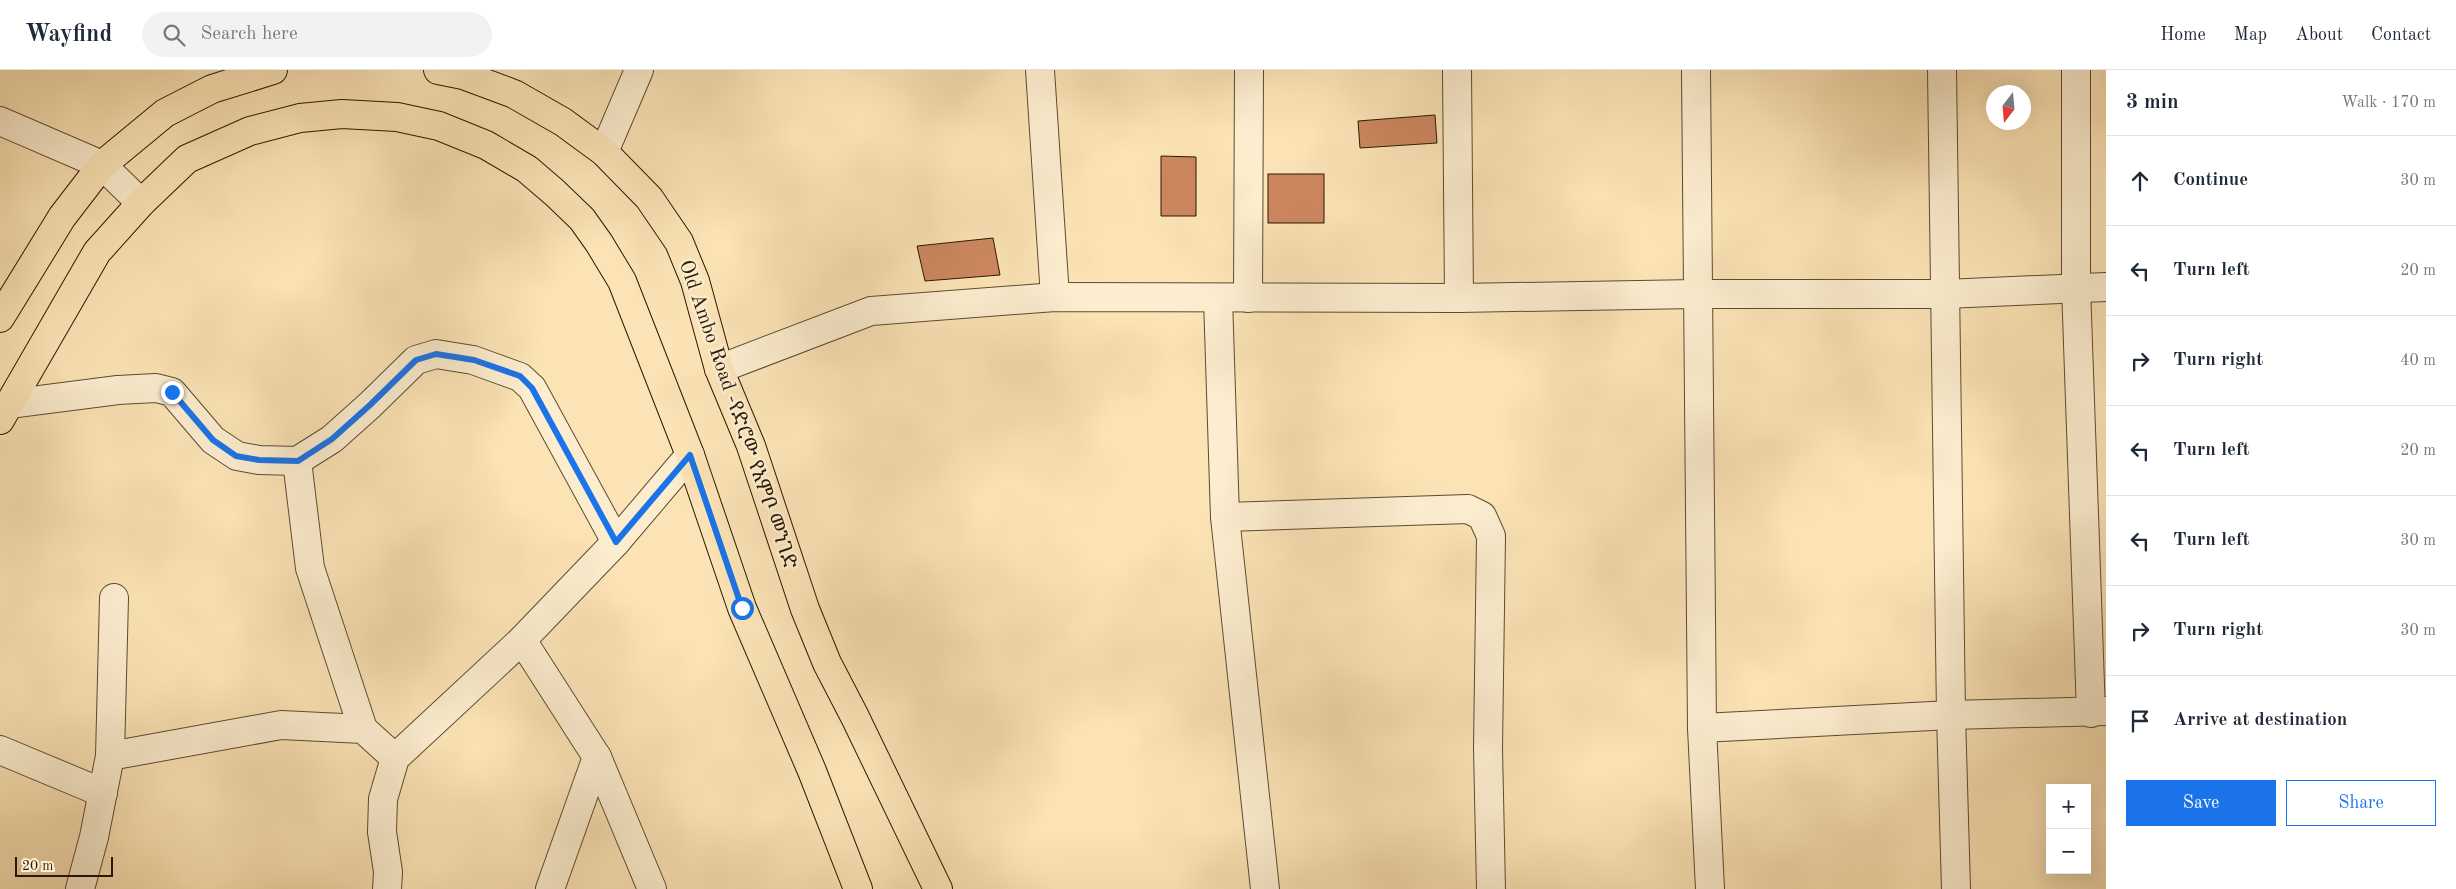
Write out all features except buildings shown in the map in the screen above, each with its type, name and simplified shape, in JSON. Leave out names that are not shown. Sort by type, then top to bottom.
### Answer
[{"type":"main road","points":[[0,318],[62,217],[102,165],[165,113],[212,89],[273,70]]},
{"type":"main road","name":"Old Ambo Road -የድሮው የአምቦ መንገድ","points":[[438,70],[463,75],[514,94],[564,122],[604,152],[648,198],[680,242],[695,281],[719,369],[751,446],[805,609],[827,663],[855,716],[938,889]]},
{"type":"main road","points":[[5,412],[97,252],[141,203],[187,159],[250,131],[300,118],[342,114],[397,117],[438,126],[486,145],[527,170],[582,219],[600,243],[622,282],[690,455],[742,608],[812,771],[858,889]]},
{"type":"street","points":[[604,152],[639,70]]},
{"type":"street","points":[[1040,70],[1055,297]]},
{"type":"street","points":[[1248,70],[1248,298]]},
{"type":"street","points":[[1458,70],[1459,298]]},
{"type":"street","points":[[1696,70],[1696,294],[1702,728],[1710,889]]},
{"type":"street","points":[[1942,70],[1951,715],[1956,889]]},
{"type":"street","points":[[1702,728],[1951,715],[2099,712],[2076,287],[2076,70]]},
{"type":"street","points":[[0,121],[102,165],[141,203]]},
{"type":"street","points":[[719,369],[871,311],[1055,297],[1459,298],[1696,294],[1945,294],[2076,287],[2106,288]]},
{"type":"street","points":[[1218,298],[1225,516],[1265,889]]},
{"type":"street","points":[[5,412],[118,390],[156,388],[172,392],[213,440],[236,456],[259,460],[298,461],[332,439],[416,360],[436,354],[474,360],[520,376],[532,388],[616,542]]},
{"type":"street","points":[[387,889],[388,872],[382,832],[383,798],[395,758],[522,640],[616,542],[690,455]]},
{"type":"street","points":[[298,461],[310,568],[363,729],[395,758]]},
{"type":"street","points":[[1225,516],[1468,509],[1482,516],[1491,536],[1488,748],[1491,889]]},
{"type":"street","points":[[80,889],[110,756],[114,598]]},
{"type":"street","points":[[522,640],[597,757],[652,889]]},
{"type":"street","points":[[110,756],[281,725],[363,729]]},
{"type":"street","points":[[0,750],[103,793]]},
{"type":"street","points":[[550,889],[597,757]]},
{"type":"route","points":[[172,392],[213,440],[236,456],[259,460],[298,461],[332,439],[416,360],[436,354],[474,360],[520,376],[532,388],[616,542],[690,455],[742,608]]}]
